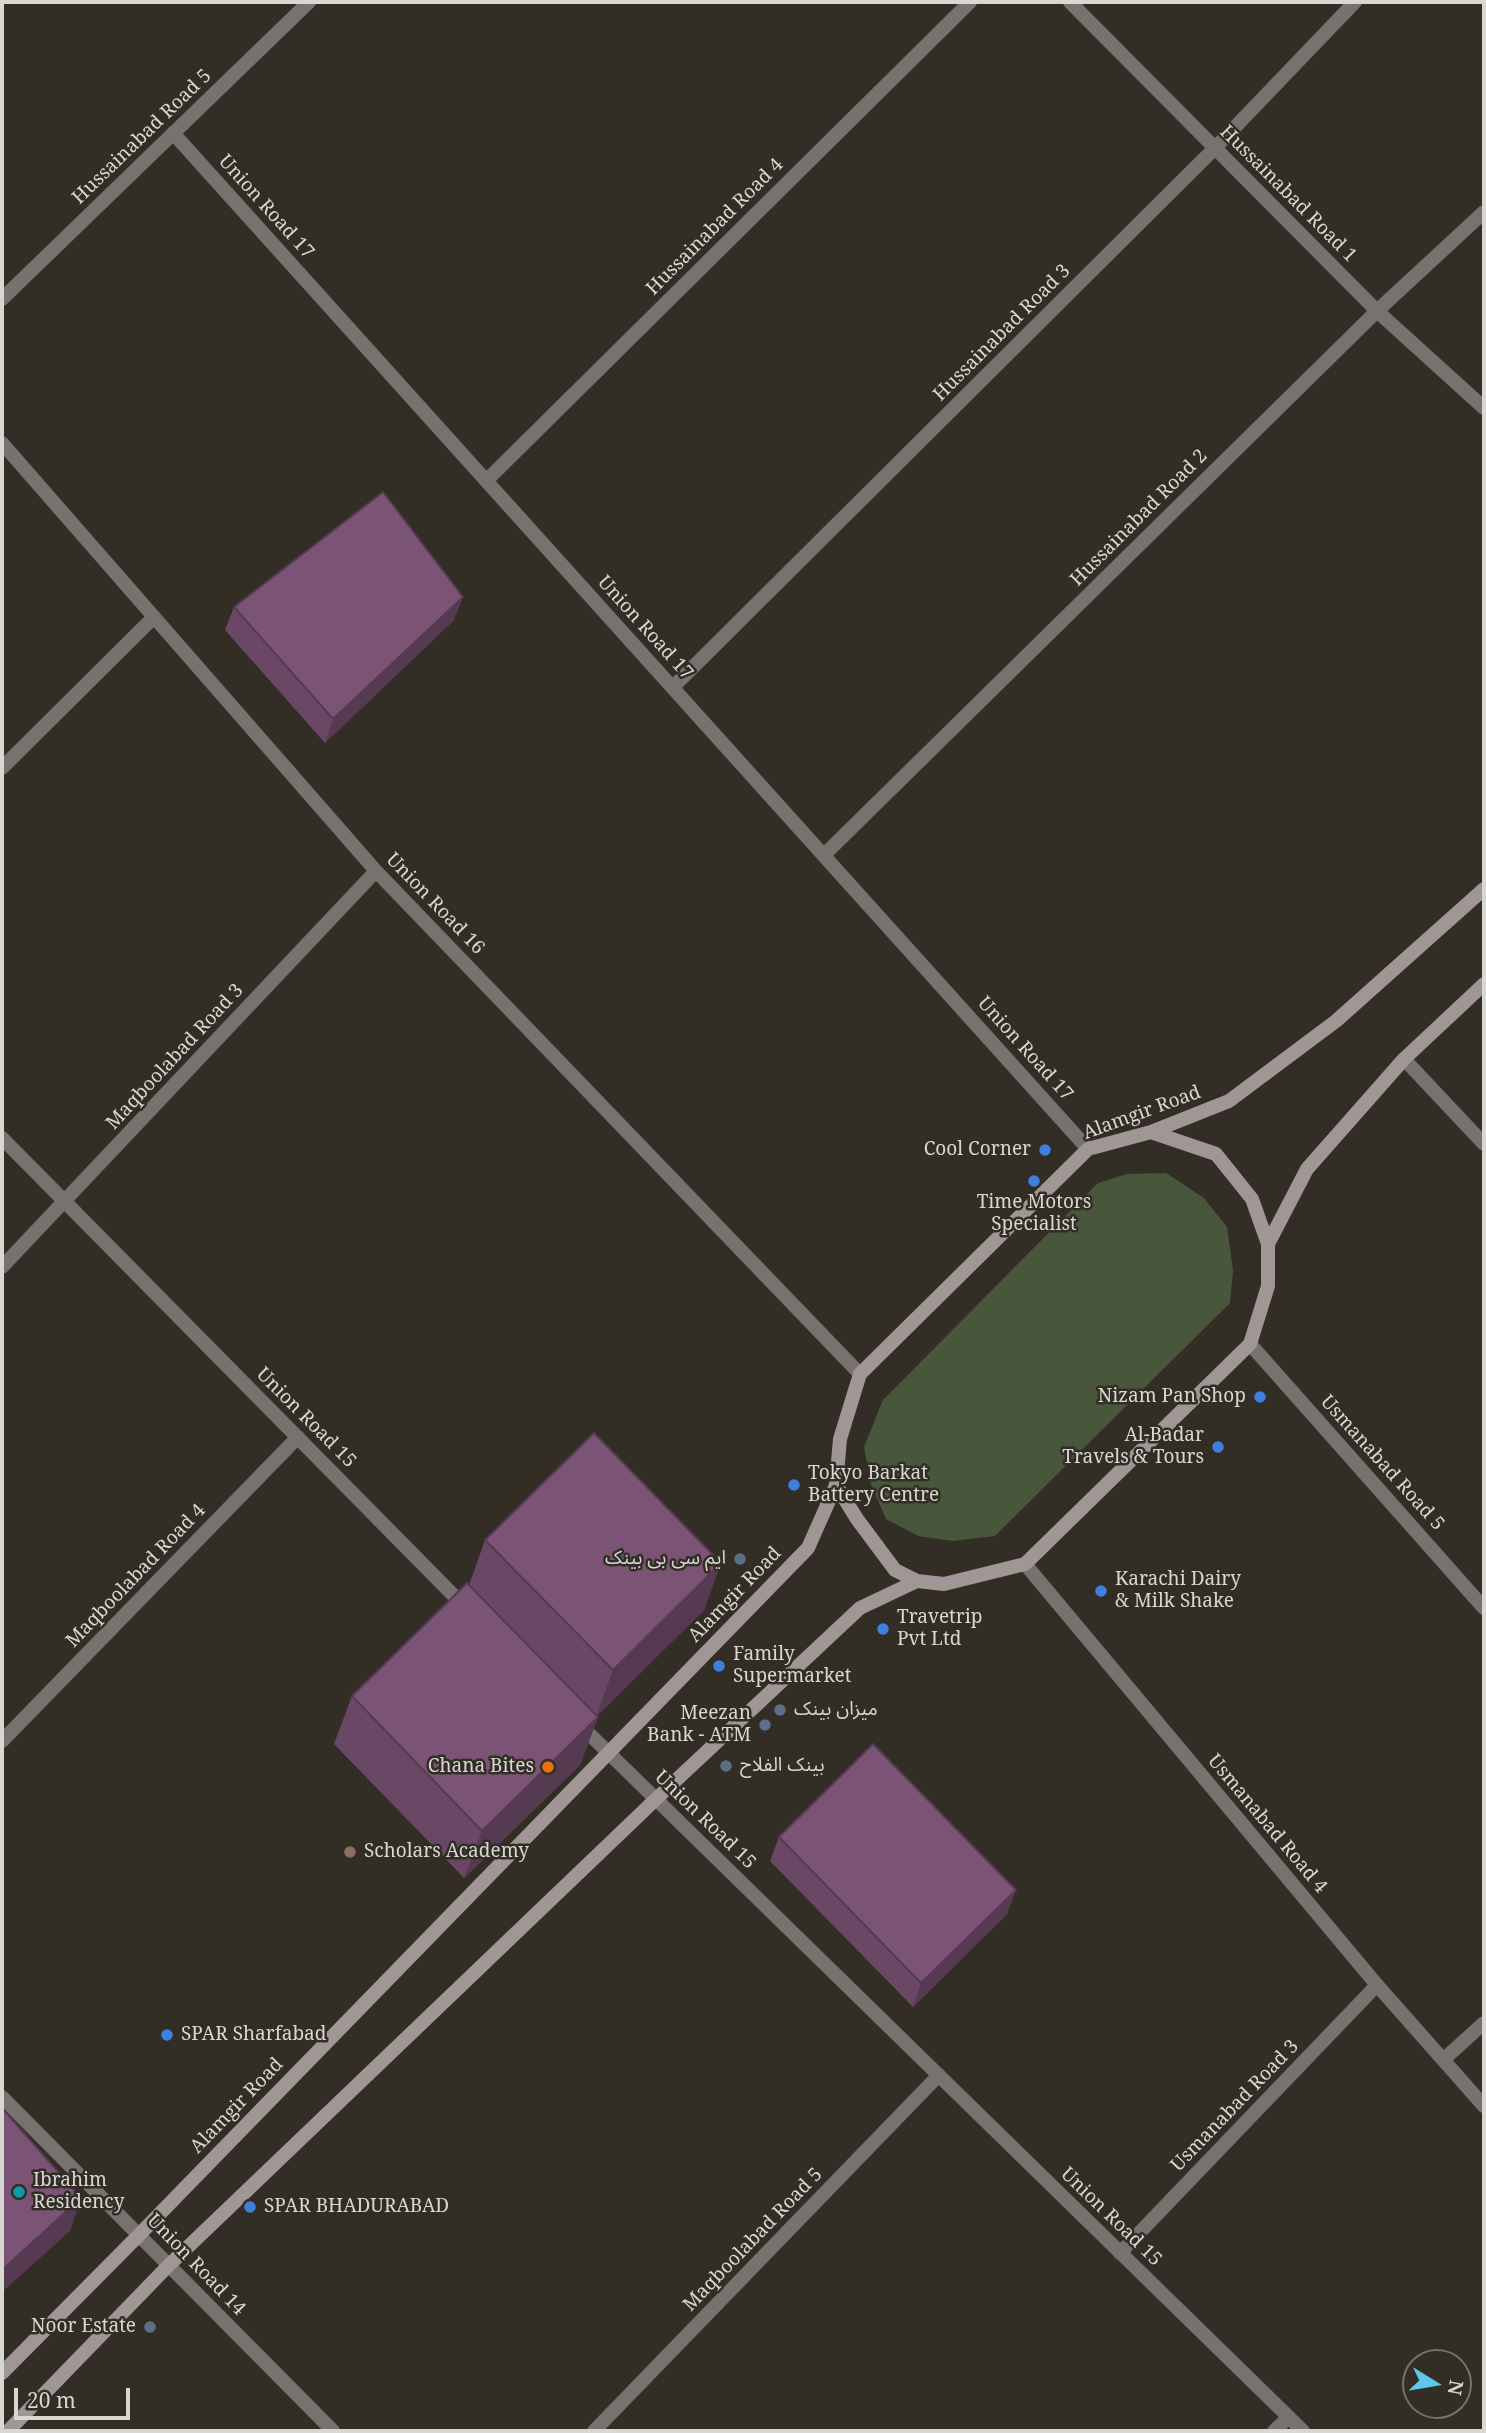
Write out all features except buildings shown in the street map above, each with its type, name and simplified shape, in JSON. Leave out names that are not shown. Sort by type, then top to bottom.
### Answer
[{"type":"street","name":"Hussainabad Road 5","points":[[2,299],[309,2]]},
{"type":"street","name":"Hussainabad Road 4","points":[[487,481],[970,2]]},
{"type":"street","name":"Hussainabad Road 1","points":[[1070,2],[1377,311],[1484,408]]},
{"type":"street","name":"Hussainabad Road 3","points":[[673,687],[1215,148],[1355,2]]},
{"type":"street","name":"Union Road 17","points":[[173,133],[1088,1149]]},
{"type":"street","name":"Hussainabad Road 2","points":[[824,855],[1377,311],[1484,212]]},
{"type":"street","name":"Union Road 16","points":[[2,443],[376,871],[860,1374]]},
{"type":"street","points":[[2,768],[154,617]]},
{"type":"street","name":"Maqboolabad Road 3","points":[[2,1268],[376,871]]},
{"type":"street","name":"Alamgir Road","points":[[2,2373],[808,1548],[836,1485],[840,1439],[860,1374],[1088,1149],[1151,1132],[1229,1101],[1336,1021],[1484,889]]},
{"type":"street","points":[[1268,1244],[1307,1169],[1404,1059],[1484,984]]},
{"type":"street","points":[[1404,1059],[1484,1144]]},
{"type":"street","points":[[836,1485],[857,1519],[895,1570],[917,1581],[944,1584],[1025,1564],[1250,1344],[1268,1286],[1268,1244],[1252,1199],[1216,1154],[1151,1132]]},
{"type":"street","name":"Union Road 15","points":[[2,1138],[472,1615]]},
{"type":"street","name":"Usmanabad Road 5","points":[[1250,1344],[1484,1608]]},
{"type":"street","name":"Maqboolabad Road 4","points":[[2,1741],[298,1437]]},
{"type":"street","name":"Usmanabad Road 4","points":[[1025,1564],[1377,1985],[1484,2106]]},
{"type":"street","points":[[8,2431],[169,2266],[656,1799],[860,1608],[917,1581]]},
{"type":"street","name":"Union Road 15","points":[[569,1713],[1303,2431]]},
{"type":"street","name":"Usmanabad Road 3","points":[[1120,2253],[1377,1985]]},
{"type":"street","points":[[1443,2060],[1484,2023]]},
{"type":"street","name":"Maqboolabad Road 5","points":[[594,2431],[939,2075]]},
{"type":"street","name":"Union Road 14","points":[[2,2097],[333,2431]]},
{"type":"street","points":[[1274,2431],[1289,2417]]},
{"type":"green space","points":[[1166,1173],[1204,1198],[1227,1227],[1233,1270],[1230,1303],[995,1536],[953,1541],[918,1536],[886,1519],[871,1484],[864,1447],[883,1400],[1098,1183],[1127,1174]]},
{"type":"place","name":"Cool Corner","points":[[1045,1150]]},
{"type":"place","name":"Time Motors Specialist","points":[[1034,1181]]},
{"type":"place","name":"Nizam Pan Shop","points":[[1260,1397]]},
{"type":"place","name":"Al-Badar Travels & Tours","points":[[1218,1447]]},
{"type":"place","name":"Tokyo Barkat Battery Centre","points":[[794,1485]]},
{"type":"place","name":"ایم سی بی بینک","points":[[740,1559]]},
{"type":"place","name":"Karachi Dairy & Milk Shake","points":[[1101,1591]]},
{"type":"place","name":"Travetrip Pvt Ltd","points":[[883,1629]]},
{"type":"place","name":"Family Supermarket","points":[[719,1666]]},
{"type":"place","name":"میزان بینک","points":[[780,1710]]},
{"type":"place","name":"Meezan Bank - ATM","points":[[765,1725]]},
{"type":"place","name":"بینک الفلاح","points":[[726,1766]]},
{"type":"place","name":"Chana Bites","points":[[548,1767]]},
{"type":"place","name":"Scholars Academy","points":[[350,1852]]},
{"type":"place","name":"SPAR Sharfabad","points":[[167,2035]]},
{"type":"place","name":"Ibrahim Residency","points":[[19,2192]]},
{"type":"place","name":"SPAR BHADURABAD","points":[[250,2207]]},
{"type":"place","name":"Noor Estate","points":[[150,2327]]}]
